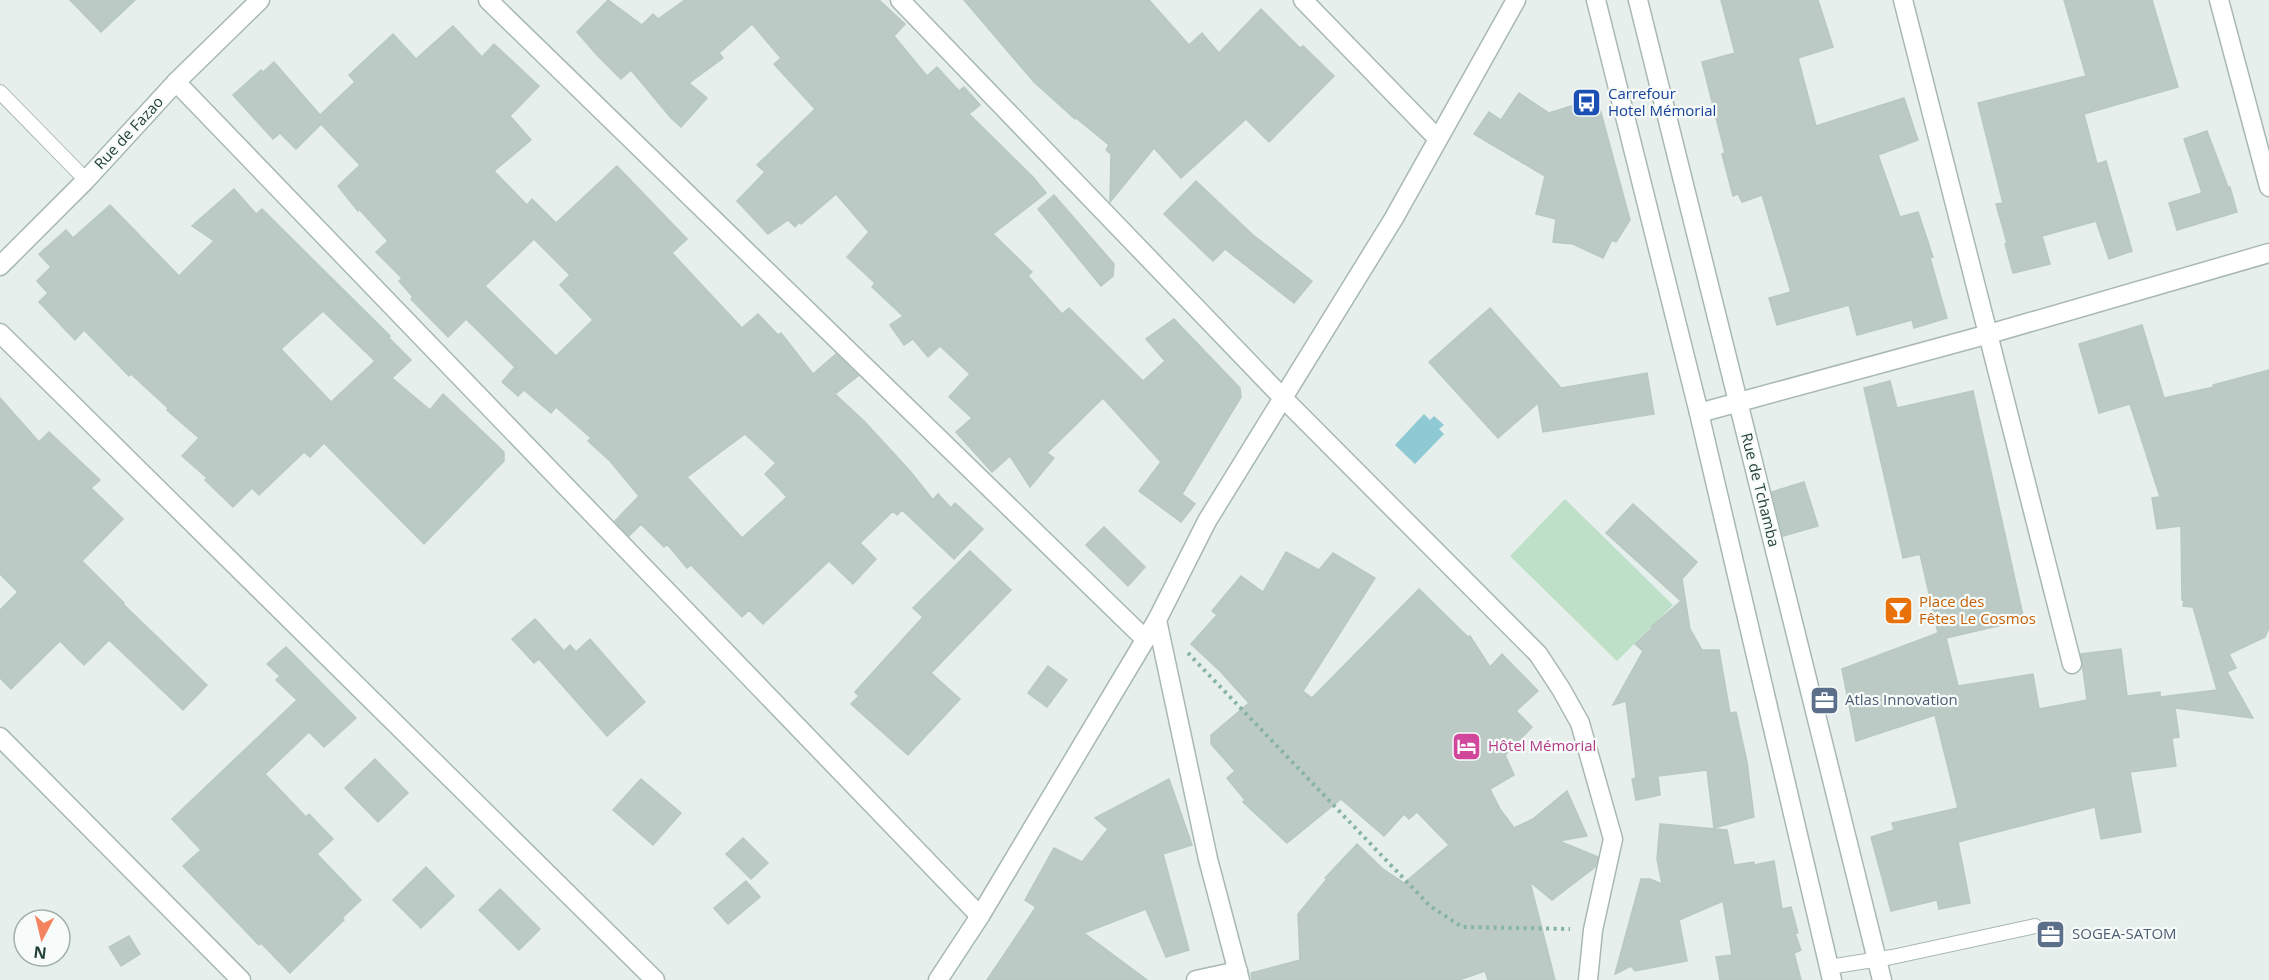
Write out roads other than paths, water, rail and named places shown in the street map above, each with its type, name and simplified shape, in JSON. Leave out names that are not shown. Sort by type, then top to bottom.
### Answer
[{"type":"street","name":"Rue de Fazao","points":[[0,266],[86,180],[176,82],[260,0]]},
{"type":"street","points":[[488,0],[1145,639]]},
{"type":"street","points":[[900,0],[1284,399],[1538,654],[1561,688],[1580,723],[1613,839],[1593,930],[1587,980]]},
{"type":"street","points":[[1303,0],[1437,138]]},
{"type":"street","points":[[938,980],[980,916],[1145,639],[1207,521],[1394,218],[1516,0]]},
{"type":"street","points":[[1596,0],[1699,413],[1831,974]]},
{"type":"street","name":"Rue de Tchamba","points":[[1638,0],[1882,980]]},
{"type":"street","points":[[1904,0],[2072,664]]},
{"type":"street","points":[[2219,0],[2269,187]]},
{"type":"street","points":[[176,82],[980,916]]},
{"type":"street","points":[[1699,413],[1989,334],[2269,253]]},
{"type":"street","points":[[0,333],[655,980]]},
{"type":"street","points":[[1156,620],[1208,859],[1239,975],[1196,980]]},
{"type":"street","points":[[0,737],[241,980]]},
{"type":"lane","points":[[0,92],[86,180]]},
{"type":"lane","points":[[1831,974],[1876,959],[2035,926]]},
{"type":"water","points":[[1424,414],[1430,420],[1434,416],[1444,425],[1439,429],[1444,434],[1415,464],[1395,445]]},
{"type":"place","name":"Carrefour Hotel Mémorial","points":[[1587,103]]},
{"type":"place","name":"Place des Fêtes Le Cosmos","points":[[1898,611]]},
{"type":"place","name":"Atlas Innovation","points":[[1824,700]]},
{"type":"place","name":"Hôtel Mémorial","points":[[1467,746]]},
{"type":"place","name":"SOGEA-SATOM","points":[[2051,934]]}]
